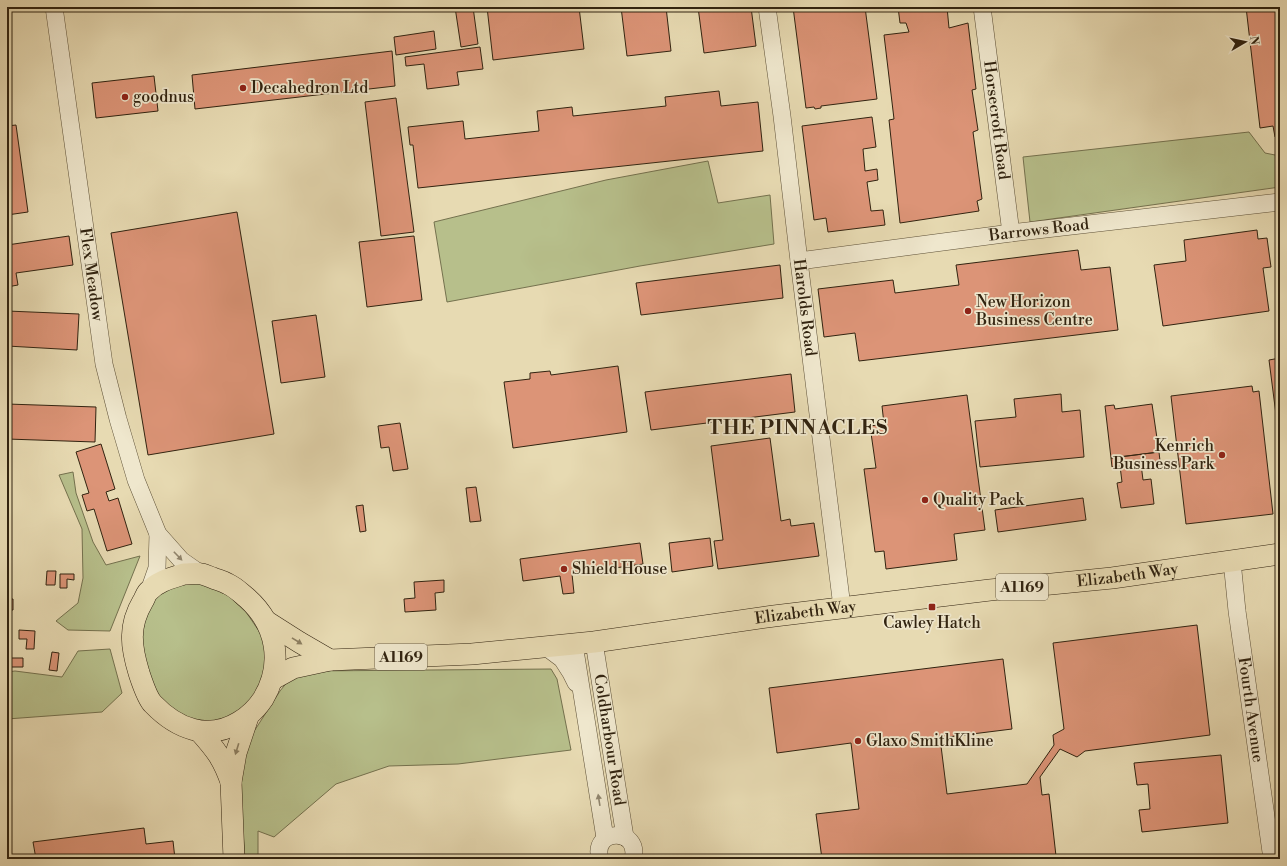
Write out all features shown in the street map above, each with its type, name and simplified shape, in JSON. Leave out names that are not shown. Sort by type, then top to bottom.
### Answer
[{"type":"main road","name":"Elizabeth Way","points":[[273,679],[293,668],[330,660],[472,654],[594,642],[774,616],[990,590],[1112,578],[1280,554]]},
{"type":"main road","points":[[234,859],[231,782],[236,753],[248,717],[262,700],[273,679],[275,659],[274,642],[266,620],[256,606],[228,584],[201,574],[184,574],[160,582],[149,591],[138,608],[131,638],[135,659],[142,680],[152,702],[166,715],[185,727],[200,732],[214,732],[232,726],[248,717]]},
{"type":"main road","points":[[266,620],[330,660]]},
{"type":"main road","points":[[200,732],[217,750],[226,767],[231,782]]},
{"type":"street","name":"Flex Meadow","points":[[54,7],[104,364],[118,419],[136,480],[158,534],[181,560],[201,574]]},
{"type":"street","name":"Harolds Road","points":[[767,7],[782,116],[842,608]]},
{"type":"street","name":"Horsecroft Road","points":[[982,7],[1011,233]]},
{"type":"street","name":"Barrows Road","points":[[799,261],[1011,233],[1280,202]]},
{"type":"street","name":"Flex Meadow","points":[[149,591],[157,568],[158,534]]},
{"type":"street","name":"Fourth Avenue","points":[[1232,561],[1237,611],[1272,859]]},
{"type":"street","name":"Coldharbour Road","points":[[594,642],[625,837],[634,848],[633,859]]},
{"type":"street","name":"Coldharbour Road","points":[[574,644],[606,838]]},
{"type":"street","name":"Coldharbour Road","points":[[546,647],[562,658],[571,672],[583,702]]},
{"type":"street","points":[[600,859],[600,846],[606,838],[615,835],[625,837]]},
{"type":"green space","points":[[1249,132],[1265,153],[1280,156],[1280,187],[1030,222],[1023,157]]},
{"type":"green space","points":[[708,161],[718,203],[770,195],[774,244],[640,266],[447,302],[434,222],[606,180]]},
{"type":"green space","points":[[73,472],[76,493],[93,542],[106,565],[140,556],[110,631],[68,630],[56,621],[78,603],[83,578],[82,529],[59,475]]},
{"type":"green space","points":[[186,583],[202,583],[229,596],[246,612],[263,637],[266,646],[265,678],[254,695],[238,714],[209,724],[181,719],[154,690],[139,655],[147,606],[157,596],[171,587]]},
{"type":"green space","points":[[110,649],[122,693],[102,712],[7,719],[7,672],[15,671],[62,677],[78,651]]},
{"type":"green space","points":[[551,669],[557,679],[571,750],[458,764],[389,766],[336,784],[274,837],[258,831],[258,859],[245,859],[239,761],[251,736],[280,691],[292,676],[309,671]]},
{"type":"building","points":[[455,7],[473,7],[478,44],[461,47]]},
{"type":"building","points":[[487,7],[579,7],[584,49],[493,60]]},
{"type":"building","points":[[621,7],[666,7],[671,51],[627,56]]},
{"type":"building","points":[[698,7],[751,7],[756,46],[704,53]]},
{"type":"building","points":[[793,7],[865,7],[877,99],[821,106],[821,108],[815,109],[814,107],[806,108]]},
{"type":"building","points":[[898,7],[947,7],[949,28],[968,23],[976,89],[972,90],[978,130],[973,132],[982,199],[977,201],[979,211],[900,223],[889,120],[894,119],[884,35],[909,32],[906,23],[900,23]]},
{"type":"building","points":[[1246,7],[1280,7],[1280,137],[1275,137],[1273,126],[1260,128]]},
{"type":"building","points":[[434,31],[436,49],[396,55],[394,37]]},
{"type":"building","points":[[480,47],[483,69],[457,72],[459,85],[427,89],[424,64],[406,66],[405,57]]},
{"type":"building","points":[[392,51],[395,86],[195,109],[192,75]]},
{"type":"building","name":"goodnus","points":[[154,76],[158,111],[96,118],[92,83]]},
{"type":"building","points":[[719,91],[721,106],[758,102],[763,151],[418,188],[413,145],[410,145],[408,127],[463,121],[465,139],[539,131],[537,111],[572,107],[573,116],[666,106],[665,97]]},
{"type":"building","points":[[396,98],[414,232],[381,236],[365,102]]},
{"type":"building","points":[[872,117],[876,147],[863,149],[865,171],[877,169],[878,180],[867,182],[871,211],[883,210],[885,225],[828,232],[826,218],[814,220],[802,126]]},
{"type":"building","points":[[16,125],[28,212],[7,215],[7,126]]},
{"type":"building","points":[[237,212],[274,434],[148,455],[111,233]]},
{"type":"building","points":[[1257,230],[1258,239],[1267,238],[1271,267],[1263,268],[1269,311],[1163,326],[1154,265],[1186,261],[1184,240]]},
{"type":"building","points":[[69,236],[73,265],[16,273],[18,285],[7,287],[7,245]]},
{"type":"building","points":[[414,236],[422,300],[367,307],[359,242]]},
{"type":"building","name":"New Horizon Business Centre","points":[[1078,250],[1081,270],[1110,267],[1118,330],[859,361],[855,333],[824,337],[818,289],[893,280],[895,293],[959,285],[956,265]]},
{"type":"building","points":[[780,265],[783,298],[641,315],[636,283]]},
{"type":"building","points":[[7,311],[79,314],[77,350],[7,346]]},
{"type":"building","points":[[316,315],[325,377],[281,383],[272,321]]},
{"type":"building","points":[[1280,323],[1280,353],[1276,324]]},
{"type":"building","points":[[1280,358],[1280,446],[1269,360]]},
{"type":"building","points":[[618,366],[627,432],[513,448],[504,382],[530,379],[530,373],[550,371],[551,375]]},
{"type":"building","points":[[791,374],[795,412],[651,430],[645,392]]},
{"type":"building","name":"Kenrich Business Park","points":[[1252,386],[1253,392],[1259,391],[1273,514],[1186,524],[1171,396]]},
{"type":"building","points":[[1061,394],[1062,412],[1080,410],[1084,457],[980,467],[975,421],[1016,417],[1014,399]]},
{"type":"building","name":"Quality Pack","points":[[967,395],[985,530],[954,534],[957,560],[886,569],[884,551],[875,552],[864,469],[876,468],[870,426],[884,424],[882,406]]},
{"type":"building","points":[[7,404],[96,407],[95,442],[7,439]]},
{"type":"building","points":[[1152,404],[1159,452],[1111,458],[1105,406],[1114,405],[1115,409]]},
{"type":"building","points":[[400,423],[408,469],[393,471],[389,447],[381,448],[378,426]]},
{"type":"building","points":[[770,438],[781,521],[790,519],[791,526],[814,523],[819,556],[718,569],[714,541],[723,540],[711,446]]},
{"type":"building","points":[[101,444],[115,489],[106,492],[109,501],[118,498],[132,544],[107,551],[94,509],[87,511],[82,495],[89,493],[76,452]]},
{"type":"building","points":[[1159,452],[1160,461],[1112,467],[1111,458]]},
{"type":"building","points":[[1141,464],[1143,480],[1151,479],[1154,504],[1121,508],[1117,483],[1122,482],[1120,466]]},
{"type":"building","points":[[476,487],[481,521],[470,522],[466,488]]},
{"type":"building","points":[[1083,498],[1086,520],[998,532],[995,510]]},
{"type":"building","points":[[363,505],[366,531],[360,532],[356,506]]},
{"type":"building","points":[[710,538],[713,566],[672,572],[669,543]]},
{"type":"building","name":"Shield House","points":[[640,543],[643,564],[572,574],[574,593],[563,594],[560,576],[523,581],[520,559]]},
{"type":"building","points":[[47,571],[56,571],[55,585],[46,585]]},
{"type":"building","points":[[60,574],[74,574],[74,580],[67,579],[67,588],[60,588]]},
{"type":"building","points":[[444,580],[444,592],[435,593],[436,610],[405,612],[404,599],[415,598],[414,582]]},
{"type":"building","points":[[7,599],[13,599],[13,610],[7,610]]},
{"type":"building","name":"Glaxo SmithKline","points":[[1197,625],[1210,735],[1085,751],[1077,757],[1060,749],[1040,777],[1042,795],[1049,794],[1056,856],[1033,859],[822,859],[816,814],[859,809],[851,743],[777,753],[769,688],[1003,659],[1012,729],[940,738],[947,794],[1027,784],[1054,745],[1053,735],[1064,729],[1053,643]]},
{"type":"building","points":[[19,630],[35,631],[34,649],[26,649],[27,639],[19,639]]},
{"type":"building","points":[[52,652],[59,653],[57,671],[49,670]]},
{"type":"building","points":[[7,658],[23,658],[23,667],[7,667]]},
{"type":"building","points":[[1221,755],[1228,823],[1142,832],[1139,810],[1150,809],[1148,784],[1137,785],[1134,763]]},
{"type":"building","points":[[144,828],[146,844],[173,841],[175,859],[36,859],[33,842]]},
{"type":"place","name":"Decahedron Ltd","points":[[243,88]]},
{"type":"place","name":"goodnus","points":[[125,97]]},
{"type":"place","name":"New Horizon Business Centre","points":[[968,311]]},
{"type":"place","name":"Kenrich Business Park","points":[[1222,455]]},
{"type":"place","name":"Quality Pack","points":[[925,500]]},
{"type":"place","name":"Shield House","points":[[564,569]]},
{"type":"place","name":"Cawley Hatch","points":[[932,607]]},
{"type":"place","name":"Glaxo SmithKline","points":[[858,741]]},
{"type":"district","name":"THE PINNACLES","points":[[798,428]]}]
